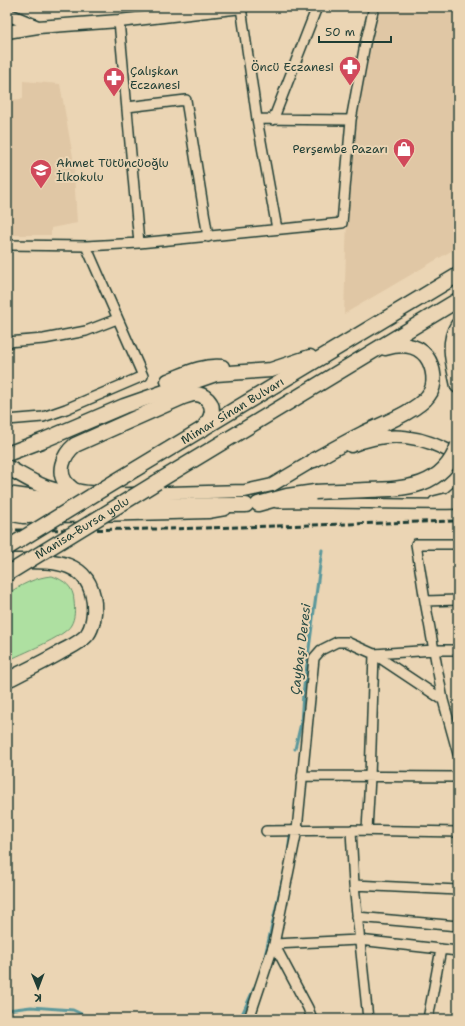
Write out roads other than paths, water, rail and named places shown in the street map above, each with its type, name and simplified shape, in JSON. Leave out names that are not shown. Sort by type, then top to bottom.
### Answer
[{"type":"highway","name":"Mimar Sinan Bulvarı","points":[[7,548],[458,275]]},
{"type":"highway","name":"Manisa-Bursa yolu","points":[[7,574],[458,300]]},
{"type":"highway","points":[[458,325],[452,339],[451,353],[458,386]]},
{"type":"highway","points":[[314,460],[416,407],[428,396],[432,386],[434,373],[430,362],[421,350],[408,345],[396,345],[376,350]]},
{"type":"highway","points":[[7,447],[197,369],[213,366],[271,370],[338,347]]},
{"type":"highway","points":[[7,454],[124,406],[216,374],[254,370]]},
{"type":"highway","points":[[99,494],[74,490],[65,483],[62,475],[63,461],[65,455],[75,445],[183,397],[194,394],[203,396],[209,401],[212,409],[211,416],[203,429]]},
{"type":"highway","points":[[7,503],[30,506],[252,504],[287,496],[315,492],[399,489],[419,485],[438,474],[450,462],[458,445]]},
{"type":"highway","points":[[7,467],[43,487],[64,493],[99,494]]},
{"type":"highway","points":[[7,562],[58,562],[66,564],[83,576],[89,585],[93,595],[94,608],[91,627],[87,635],[76,644],[7,680]]},
{"type":"main road","points":[[7,32],[38,27],[119,21],[242,7]]},
{"type":"main road","points":[[7,14],[38,27]]},
{"type":"main road","points":[[7,493],[50,499],[99,494],[170,494],[245,491],[272,485],[314,460],[363,441],[388,436],[415,439],[432,443],[458,456]]},
{"type":"main road","points":[[7,514],[22,517],[208,512],[252,504]]},
{"type":"street","points":[[242,7],[257,120],[277,229]]},
{"type":"street","points":[[273,120],[317,7]]},
{"type":"street","points":[[7,244],[86,246],[139,243],[342,223],[351,120],[365,44],[374,7]]},
{"type":"street","points":[[119,21],[139,243]]},
{"type":"street","points":[[127,107],[186,100],[208,237]]},
{"type":"street","points":[[257,120],[351,120]]},
{"type":"street","points":[[7,420],[43,417],[66,409],[143,376],[86,246]]},
{"type":"street","points":[[7,342],[44,339],[86,331],[117,319]]},
{"type":"street","points":[[421,505],[450,497],[458,490]]},
{"type":"street","points":[[252,504],[320,502],[421,505],[458,504]]},
{"type":"street","points":[[458,544],[416,544],[424,601],[443,700],[458,754]]},
{"type":"street","points":[[424,601],[458,600]]},
{"type":"street","points":[[249,1019],[274,944],[297,830],[314,658],[321,650],[337,642],[347,642],[374,654],[443,700]]},
{"type":"street","points":[[374,654],[458,650]]},
{"type":"street","points":[[367,830],[374,654]]},
{"type":"street","points":[[302,776],[458,777]]},
{"type":"street","points":[[351,830],[354,885],[368,1019]]},
{"type":"street","points":[[266,831],[367,830],[458,832]]},
{"type":"street","points":[[354,885],[458,890]]},
{"type":"street","points":[[357,917],[458,926]]},
{"type":"street","points":[[274,944],[359,940],[458,950]]},
{"type":"street","points":[[274,944],[308,1008],[312,1019]]},
{"type":"street","points":[[428,1019],[441,949]]},
{"type":"waterway","name":"Çaybaşı Deresi","points":[[295,749],[301,723],[303,694],[322,550]]},
{"type":"waterway","name":"Çaybaşı Deresi","points":[[288,854],[290,836]]},
{"type":"waterway","name":"Çaybaşı Deresi","points":[[263,965],[282,881]]},
{"type":"waterway","name":"Çaybaşı Deresi","points":[[240,1019],[258,980]]},
{"type":"waterway","points":[[7,1010],[31,1007],[73,1010],[92,1019]]},
{"type":"railway","points":[[7,530],[167,529],[458,521]]},
{"type":"place","name":"Öncü Eczanesi","points":[[350,86]]},
{"type":"place","name":"Çalışkan Eczanesi","points":[[114,98]]},
{"type":"place","name":"Perşembe Pazarı","points":[[404,168]]},
{"type":"place","name":"Ahmet Tütüncüoğlu İlkokulu","points":[[41,190]]}]
